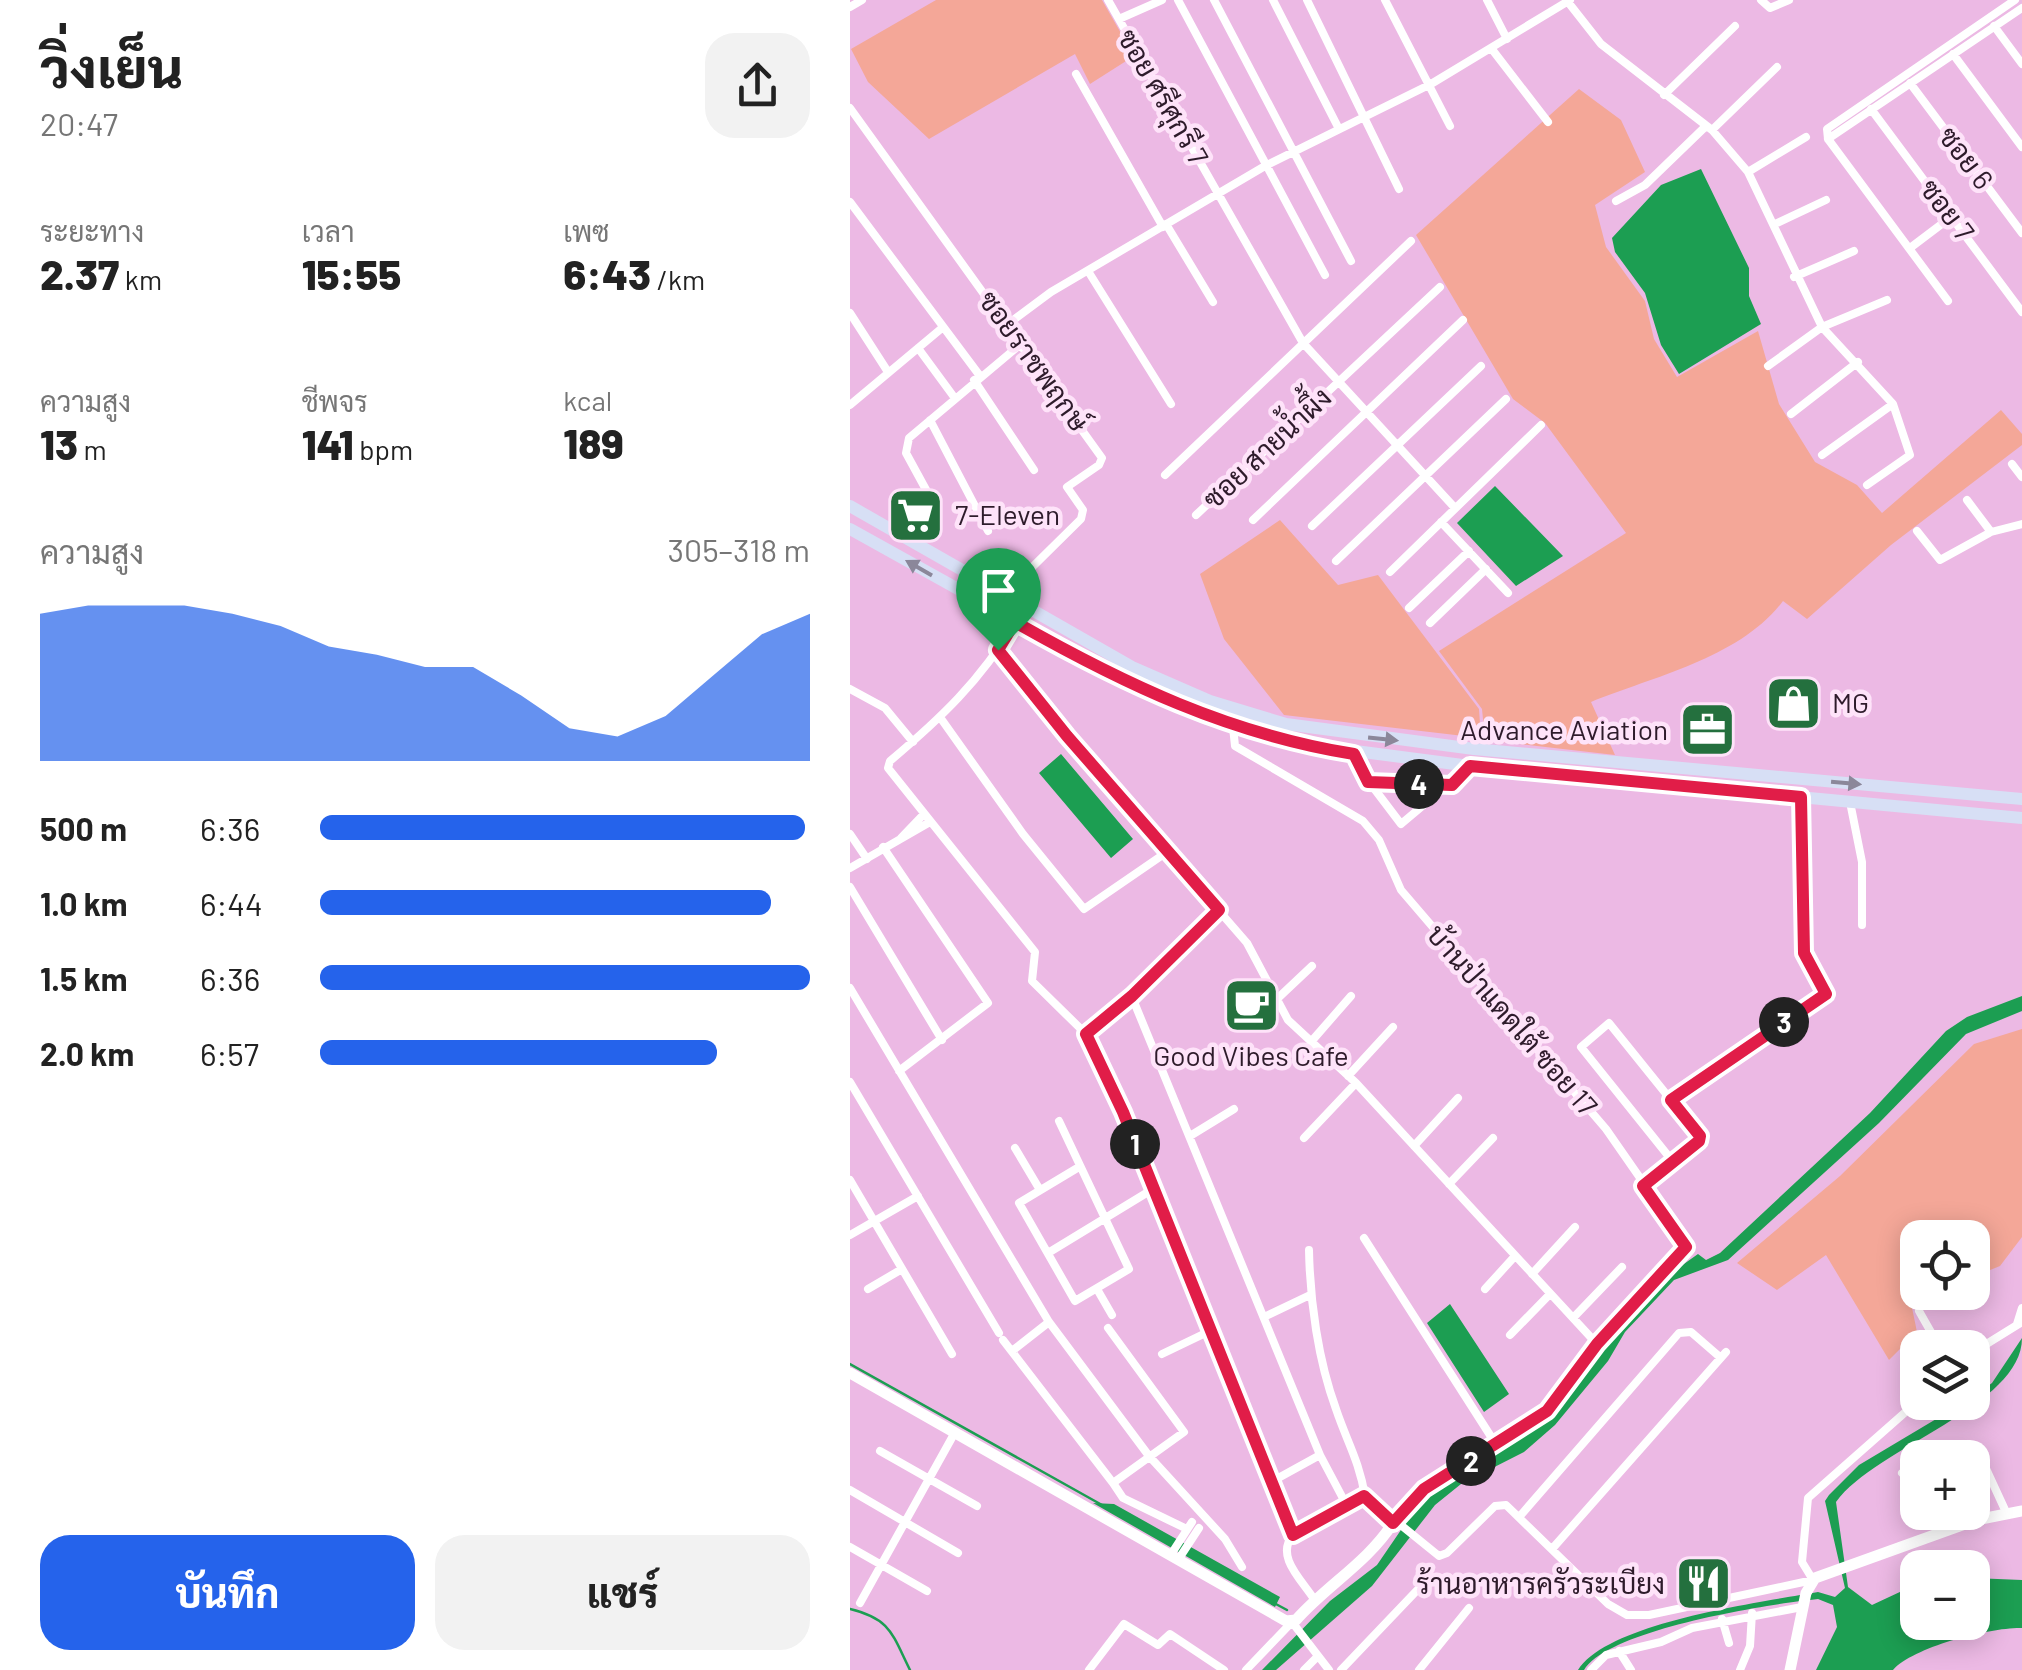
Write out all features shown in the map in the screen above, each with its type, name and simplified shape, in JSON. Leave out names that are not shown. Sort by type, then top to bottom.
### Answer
[{"type":"main road","points":[[850,506],[1132,668],[1210,701],[1286,724],[1474,749],[2022,799]]},
{"type":"main road","points":[[850,529],[1147,694],[1233,727],[1354,754],[2022,818]]},
{"type":"street","points":[[850,7],[862,0]]},
{"type":"street","name":"ซอย ศรีศุกรี 7","points":[[1108,0],[1303,343],[1455,508]]},
{"type":"street","points":[[1119,19],[1162,0]]},
{"type":"street","points":[[1178,0],[1325,275]]},
{"type":"street","points":[[1214,0],[1351,261]]},
{"type":"street","points":[[1273,0],[1339,130]]},
{"type":"street","points":[[1307,0],[1399,188]]},
{"type":"street","points":[[1386,0],[1450,126]]},
{"type":"street","points":[[1487,0],[1507,39]]},
{"type":"street","points":[[1761,0],[1770,8],[1785,3]]},
{"type":"street","points":[[1948,301],[1828,139],[1827,129],[2015,0]]},
{"type":"street","points":[[1008,324],[1088,271],[1264,166],[1430,84],[1569,1],[1600,44],[1709,128],[1748,172],[1794,277],[1822,327],[1858,362],[1892,404],[1910,455],[1867,485]]},
{"type":"street","points":[[1828,139],[2022,8]]},
{"type":"street","points":[[1664,95],[1735,26]]},
{"type":"street","points":[[1994,26],[2022,64]]},
{"type":"street","points":[[1492,48],[1548,122]]},
{"type":"street","points":[[1953,54],[2022,147]]},
{"type":"street","points":[[1616,201],[1645,185],[1777,66]]},
{"type":"street","points":[[1076,74],[1213,302]]},
{"type":"street","name":"ซอย 6","points":[[1910,83],[2022,233]]},
{"type":"street","name":"ซอยราชพฤกษ์","points":[[850,108],[1102,458],[1099,465],[1067,486],[1083,510],[1081,519],[1004,595]]},
{"type":"street","name":"ซอย 7","points":[[1871,109],[2022,312]]},
{"type":"street","points":[[1748,172],[1806,137]]},
{"type":"street","points":[[1774,224],[1826,200]]},
{"type":"street","points":[[850,202],[977,378],[1034,470]]},
{"type":"street","points":[[1910,248],[1951,217]]},
{"type":"street","points":[[1165,474],[1411,241]]},
{"type":"street","points":[[1794,277],[1854,252]]},
{"type":"street","points":[[1088,271],[1171,404]]},
{"type":"street","name":"ซอย สายน้ำผึ้ง","points":[[1196,515],[1440,287]]},
{"type":"street","points":[[1768,366],[1822,327],[1886,300]]},
{"type":"street","points":[[850,313],[888,372]]},
{"type":"street","points":[[1252,520],[1464,320]]},
{"type":"street","points":[[850,406],[942,328]]},
{"type":"street","points":[[930,496],[906,446],[954,397],[1022,344]]},
{"type":"street","points":[[918,348],[954,397]]},
{"type":"street","points":[[1791,414],[1858,362]]},
{"type":"street","points":[[1312,526],[1480,366]]},
{"type":"street","points":[[1336,562],[1506,398]]},
{"type":"street","points":[[1822,455],[1892,404]]},
{"type":"street","points":[[930,420],[988,531]]},
{"type":"street","points":[[1390,572],[1542,424]]},
{"type":"street","points":[[2012,464],[2022,477]]},
{"type":"street","points":[[1966,500],[1991,532]]},
{"type":"street","points":[[1441,522],[1508,592]]},
{"type":"street","points":[[1917,531],[1940,560],[1991,532],[2022,524]]},
{"type":"street","points":[[1409,608],[1468,551]]},
{"type":"street","points":[[1430,623],[1486,569]]},
{"type":"street","points":[[1015,622],[998,650],[942,720],[890,761],[888,768],[1035,952],[1032,981],[1086,1034],[1212,1330],[1293,1535]]},
{"type":"street","points":[[998,650],[1262,962],[1288,1020],[1352,1080],[1597,1344],[1547,1411],[1424,1489],[1370,1555],[1314,1598],[1294,1626],[1246,1670]]},
{"type":"street","points":[[850,689],[885,708],[912,742]]},
{"type":"street","points":[[942,720],[1023,834],[1084,908],[1167,852]]},
{"type":"street","name":"บ้านป่าแดดใต้ ซอย 17","points":[[1233,727],[1235,746],[1351,812],[1372,831],[1401,890],[1606,1129],[1686,1247],[1597,1344]]},
{"type":"street","points":[[1354,754],[1368,782],[1402,824],[1470,766]]},
{"type":"street","points":[[1368,782],[1452,785]]},
{"type":"street","points":[[1671,1100],[1826,994],[1804,953],[1801,797]]},
{"type":"street","points":[[1850,802],[1862,862],[1862,926]]},
{"type":"street","points":[[850,868],[902,838],[927,818]]},
{"type":"street","points":[[850,834],[867,859]]},
{"type":"street","points":[[884,847],[988,1003],[899,1071]]},
{"type":"street","points":[[850,887],[942,1040]]},
{"type":"street","points":[[1086,1034],[1132,996],[1219,910]]},
{"type":"street","points":[[1277,999],[1312,966]]},
{"type":"street","points":[[850,988],[1049,1322],[1149,1456],[1203,1516],[1242,1568]]},
{"type":"street","points":[[1132,996],[1320,1455],[1347,1506]]},
{"type":"street","points":[[1310,1043],[1351,996]]},
{"type":"street","points":[[1643,1186],[1674,1164],[1700,1136],[1610,1023],[1581,1047],[1674,1164]]},
{"type":"street","points":[[1304,1138],[1392,1027]]},
{"type":"street","points":[[850,1082],[1001,1337],[1122,1498],[1191,1530]]},
{"type":"street","points":[[1414,1146],[1458,1098]]},
{"type":"street","points":[[1190,1136],[1234,1108]]},
{"type":"street","points":[[1058,1121],[1129,1269],[1076,1301],[1019,1203],[1079,1167]]},
{"type":"street","points":[[1449,1184],[1494,1138]]},
{"type":"street","points":[[1015,1148],[1040,1190]]},
{"type":"street","points":[[850,1180],[952,1354]]},
{"type":"street","points":[[1048,1254],[1153,1189]]},
{"type":"street","points":[[850,1235],[918,1196]]},
{"type":"street","points":[[1532,1274],[1575,1227]]},
{"type":"street","points":[[1364,1238],[1497,1446]]},
{"type":"street","points":[[1309,1250],[1310,1295],[1333,1401],[1358,1457],[1364,1496],[1435,1555],[1443,1556],[1499,1504],[1520,1516],[1608,1604],[1628,1615],[1649,1615],[1813,1580],[1939,1534],[2006,1512],[2022,1511]]},
{"type":"street","points":[[1485,1289],[1515,1256]]},
{"type":"street","points":[[1573,1318],[1622,1267]]},
{"type":"street","points":[[868,1289],[902,1269]]},
{"type":"street","points":[[1097,1289],[1112,1315]]},
{"type":"street","points":[[1510,1335],[1550,1294]]},
{"type":"street","points":[[1264,1316],[1310,1295]]},
{"type":"street","points":[[1990,1342],[2019,1323],[2022,1308]]},
{"type":"street","points":[[1919,1311],[1930,1330]]},
{"type":"street","points":[[1012,1352],[1049,1322]]},
{"type":"street","points":[[1108,1328],[1184,1428],[1113,1483]]},
{"type":"street","points":[[1162,1354],[1212,1330]]},
{"type":"street","points":[[1520,1516],[1679,1333],[1690,1332],[1724,1355],[1552,1548]]},
{"type":"street","points":[[850,1374],[1176,1555],[1294,1626],[1328,1670]]},
{"type":"street","points":[[1813,1580],[1802,1562],[1808,1498],[1900,1417]]},
{"type":"street","points":[[860,1602],[957,1436]]},
{"type":"street","points":[[880,1451],[977,1506]]},
{"type":"street","points":[[1271,1482],[1320,1455]]},
{"type":"street","points":[[1990,1477],[2006,1512]]},
{"type":"street","points":[[850,1490],[958,1553]]},
{"type":"street","points":[[1314,1598],[1284,1550],[1293,1535],[1364,1496]]},
{"type":"street","points":[[1176,1555],[1203,1516]]},
{"type":"street","points":[[1938,1530],[1939,1534]]},
{"type":"street","points":[[850,1546],[927,1591]]},
{"type":"street","points":[[1790,1670],[1802,1607],[1813,1580]]},
{"type":"street","points":[[1341,1670],[1424,1582]]},
{"type":"street","points":[[1592,1670],[1599,1659],[1619,1651],[1722,1620],[1802,1607]]},
{"type":"street","points":[[1420,1670],[1469,1608]]},
{"type":"street","points":[[1740,1670],[1750,1646],[1752,1613]]},
{"type":"street","points":[[1722,1620],[1728,1644]]},
{"type":"street","points":[[1089,1670],[1124,1624],[1158,1645],[1170,1634],[1224,1670]]},
{"type":"street","points":[[1619,1651],[1631,1670]]},
{"type":"street","points":[[1304,1670],[1317,1657]]},
{"type":"shaded area","points":[[936,0],[1102,0],[1134,56],[1090,84],[1075,54],[929,139],[868,82],[851,49]]},
{"type":"shaded area","points":[[1579,89],[1621,120],[1645,172],[1595,205],[1606,247],[1645,301],[1654,339],[1677,377],[1758,331],[1779,404],[1815,462],[1857,485],[1882,513],[2001,410],[2022,434],[2022,445],[1891,545],[1807,619],[1783,601],[1765,621],[1720,651],[1591,702],[1615,755],[1485,740],[1482,709],[1439,651],[1626,533],[1545,423],[1513,399],[1416,235]]},
{"type":"shaded area","points":[[1701,169],[1749,268],[1749,296],[1761,324],[1679,374],[1661,345],[1645,293],[1615,252],[1612,238],[1661,185]]},
{"type":"shaded area","points":[[1495,486],[1563,556],[1516,586],[1457,523]]},
{"type":"shaded area","points":[[1280,520],[1338,585],[1378,575],[1479,709],[1481,738],[1284,715],[1224,639],[1200,574]]},
{"type":"shaded area","points":[[1061,754],[1133,839],[1111,858],[1039,773]]},
{"type":"shaded area","points":[[2022,996],[2022,1011],[1966,1034],[1879,1123],[1728,1260],[1674,1280],[1625,1332],[1608,1361],[1555,1425],[1524,1452],[1461,1484],[1435,1505],[1372,1586],[1276,1670],[1262,1670],[1330,1601],[1377,1565],[1416,1508],[1456,1475],[1524,1436],[1573,1392],[1618,1328],[1674,1271],[1698,1254],[1706,1260],[1720,1253],[1870,1113],[1946,1031],[1967,1017]]},
{"type":"shaded area","points":[[2022,1029],[2022,1237],[2000,1266],[1990,1270],[1990,1220],[1900,1220],[1900,1310],[1912,1310],[1917,1330],[1900,1330],[1900,1349],[1889,1360],[1826,1255],[1777,1290],[1737,1263],[1840,1176],[1974,1044]]},
{"type":"shaded area","points":[[1450,1304],[1509,1394],[1484,1412],[1427,1323]]},
{"type":"shaded area","points":[[2022,1338],[2016,1362],[1990,1392]]},
{"type":"shaded area","points":[[1934,1420],[1952,1420],[1920,1440],[1901,1440]]},
{"type":"shaded area","points":[[1900,1441],[1900,1452],[1855,1482],[1836,1502],[1848,1587],[1872,1605],[1900,1592],[1900,1640],[1953,1640],[1917,1654],[1893,1670],[1816,1670],[1837,1627],[1833,1605],[1818,1599],[1764,1606],[1656,1631],[1624,1642],[1599,1655],[1584,1670],[1578,1670],[1595,1653],[1652,1627],[1725,1608],[1818,1592],[1835,1597],[1845,1588],[1825,1501],[1859,1465]]},
{"type":"shaded area","points":[[1093,1503],[1114,1504],[1280,1597],[1275,1607]]},
{"type":"shaded area","points":[[1990,1579],[2022,1580],[2022,1628],[1992,1631]]},
{"type":"waterway","points":[[850,1364],[1102,1505]]},
{"type":"waterway","points":[[1274,1603],[1287,1610]]},
{"type":"waterway","points":[[850,1609],[874,1618],[889,1630],[910,1670]]},
{"type":"place","name":"7-Eleven","points":[[916,515]]},
{"type":"place","name":"MG","points":[[1793,703]]},
{"type":"place","name":"Advance Aviation","points":[[1707,730]]},
{"type":"place","name":"Good Vibes Cafe","points":[[1251,1005]]},
{"type":"place","name":"ร้านอาหารครัวระเบียง","points":[[1704,1584]]},
{"type":"route","points":[[1015,622],[1147,694],[1207,719],[1294,743],[1354,754],[1356,766],[1368,782],[1452,785],[1470,766],[1801,797],[1804,953],[1826,994],[1671,1100],[1700,1136],[1699,1141],[1643,1186],[1686,1247],[1597,1344],[1547,1411],[1424,1489],[1393,1523],[1364,1496],[1293,1535],[1123,1112],[1086,1034],[1132,996],[1219,910],[1067,736],[998,650],[1015,622]]}]
